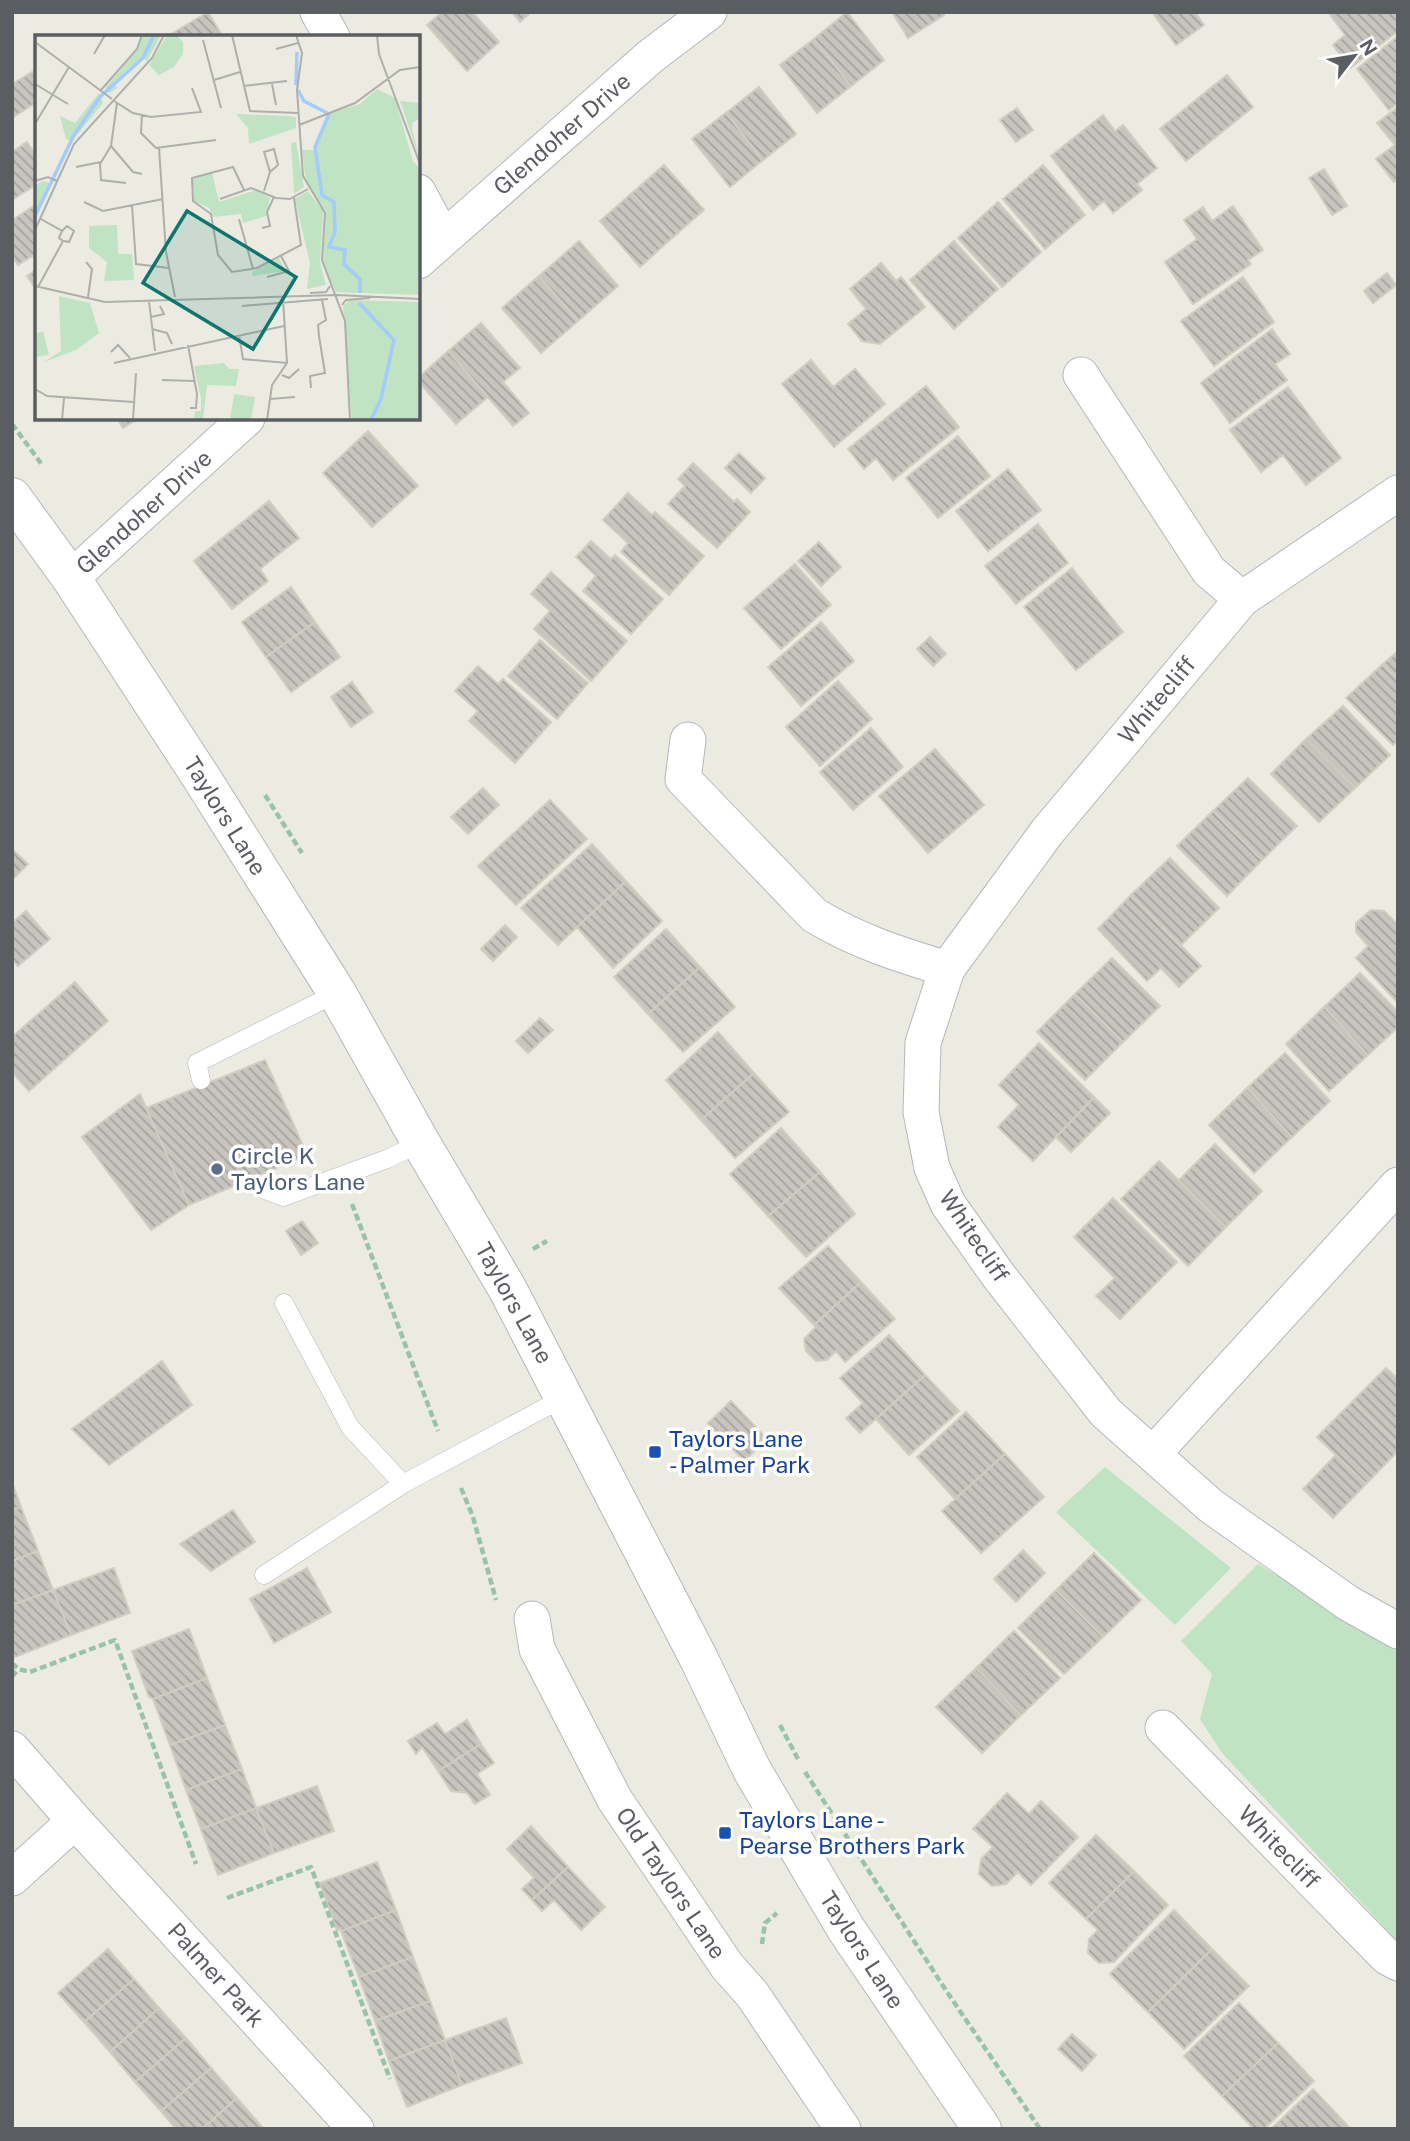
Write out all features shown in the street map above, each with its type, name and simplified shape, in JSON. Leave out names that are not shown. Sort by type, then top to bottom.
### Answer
[{"type":"main road","name":"Taylors Lane","points":[[12,497],[71,578],[337,993],[421,1143],[497,1269],[699,1659],[752,1770],[846,1929],[982,2129]]},
{"type":"street","points":[[318,12],[331,35]]},
{"type":"street","name":"Glendoher Drive","points":[[431,250],[651,57],[709,12]]},
{"type":"street","points":[[420,201],[431,250]]},
{"type":"street","points":[[1081,375],[1209,571],[1242,599]]},
{"type":"street","name":"Glendoher Drive","points":[[71,578],[245,420]]},
{"type":"street","name":"Whitecliff","points":[[1398,493],[1242,599],[1047,832],[947,969],[923,1043],[921,1112],[932,1168],[948,1204],[1106,1413],[1211,1506],[1348,1603],[1398,1631]]},
{"type":"street","points":[[688,740],[683,779],[814,915],[840,931],[864,941],[947,969]]},
{"type":"street","points":[[1153,1454],[1398,1185]]},
{"type":"street","name":"Old Taylors Lane","points":[[532,1619],[537,1649],[615,1800],[727,1966],[751,1994],[843,2129]]},
{"type":"street","name":"Whitecliff","points":[[1163,1728],[1387,1957],[1398,1962]]},
{"type":"street","name":"Palmer Park","points":[[12,1749],[356,2129]]},
{"type":"street","points":[[12,1878],[75,1821]]},
{"type":"lane","points":[[201,1080],[197,1063],[337,993]]},
{"type":"lane","points":[[250,1184],[283,1196],[387,1159],[421,1143]]},
{"type":"lane","points":[[284,1303],[350,1427],[402,1485]]},
{"type":"lane","points":[[264,1575],[402,1485],[565,1397]]},
{"type":"path","points":[[342,1175],[472,1517],[498,1609]]},
{"type":"path","points":[[12,1663],[18,1669],[30,1672],[116,1640],[196,1864]]},
{"type":"path","points":[[12,1678],[18,1669]]},
{"type":"path","points":[[227,1898],[311,1867],[390,2079]]},
{"type":"path","points":[[761,1950],[765,1923],[777,1913]]},
{"type":"green space","points":[[1105,1467],[1231,1568],[1175,1625],[1056,1512]]},
{"type":"green space","points":[[1258,1564],[1398,1649],[1398,1942],[1222,1753],[1200,1719],[1212,1674],[1181,1641]]},
{"type":"building","points":[[208,12],[222,35],[169,35]]},
{"type":"building","points":[[442,12],[472,12],[499,42],[467,71],[427,25]]},
{"type":"building","points":[[512,12],[531,12],[520,22]]},
{"type":"building","points":[[847,12],[884,60],[851,86],[814,39]]},
{"type":"building","points":[[892,12],[943,12],[944,15],[908,38]]},
{"type":"building","points":[[1158,12],[1195,12],[1204,25],[1176,45],[1154,15]]},
{"type":"building","points":[[1328,12],[1398,12],[1398,31],[1350,68],[1333,45],[1345,35]]},
{"type":"building","points":[[1398,36],[1398,103],[1389,110],[1357,69]]},
{"type":"building","points":[[814,39],[851,86],[817,113],[780,65]]},
{"type":"building","points":[[32,72],[35,77],[35,103],[12,118],[12,84]]},
{"type":"building","points":[[1227,75],[1253,107],[1186,161],[1160,129]]},
{"type":"building","points":[[759,87],[796,134],[763,160],[726,113]]},
{"type":"building","points":[[1398,107],[1398,179],[1394,182],[1376,159],[1395,145],[1377,123]]},
{"type":"building","points":[[1017,108],[1033,130],[1016,142],[1000,120]]},
{"type":"building","points":[[726,113],[763,160],[730,187],[692,139]]},
{"type":"building","points":[[1103,115],[1115,131],[1123,125],[1157,168],[1137,184],[1142,190],[1113,213],[1104,201],[1093,210],[1051,156]]},
{"type":"building","points":[[27,142],[35,154],[35,185],[12,200],[12,152]]},
{"type":"building","points":[[664,165],[704,210],[672,238],[632,193]]},
{"type":"building","points":[[1043,165],[1085,215],[1045,249],[1003,199]]},
{"type":"building","points":[[1324,169],[1347,206],[1332,215],[1309,178]]},
{"type":"building","points":[[632,193],[672,238],[640,267],[600,221]]},
{"type":"building","points":[[998,202],[1041,252],[1002,287],[958,238]]},
{"type":"building","points":[[35,205],[35,254],[18,265],[12,255],[12,220]]},
{"type":"building","points":[[1233,206],[1263,250],[1248,260],[1251,264],[1193,304],[1165,262],[1197,239],[1184,220],[1203,207],[1212,221]]},
{"type":"building","points":[[579,241],[618,286],[578,321],[539,276]]},
{"type":"building","points":[[954,241],[998,289],[954,329],[910,280]]},
{"type":"building","points":[[881,263],[896,281],[901,277],[925,307],[880,344],[862,341],[848,324],[866,309],[850,289]]},
{"type":"building","points":[[35,270],[35,288],[27,276]]},
{"type":"building","points":[[1387,273],[1396,285],[1373,303],[1364,291]]},
{"type":"building","points":[[539,276],[578,321],[541,353],[502,308]]},
{"type":"building","points":[[1243,277],[1274,322],[1214,366],[1181,321]]},
{"type":"building","points":[[481,323],[520,368],[503,382],[529,413],[513,426],[448,351]]},
{"type":"building","points":[[1272,329],[1290,354],[1275,364],[1287,380],[1230,423],[1201,383]]},
{"type":"building","points":[[448,351],[488,397],[456,424],[420,383],[420,376]]},
{"type":"building","points":[[811,360],[833,387],[855,369],[885,404],[834,447],[782,384]]},
{"type":"building","points":[[926,386],[959,427],[893,480],[876,458],[864,469],[848,449]]},
{"type":"building","points":[[1288,387],[1341,458],[1306,485],[1283,455],[1261,472],[1230,430]]},
{"type":"building","points":[[118,420],[136,420],[123,428]]},
{"type":"building","points":[[368,431],[418,486],[372,527],[323,473]]},
{"type":"building","points":[[958,436],[990,476],[938,518],[906,478]]},
{"type":"building","points":[[739,453],[765,478],[751,493],[725,468]]},
{"type":"building","points":[[693,463],[734,502],[737,499],[750,512],[717,548],[668,504],[685,486],[678,479]]},
{"type":"building","points":[[1008,469],[1041,510],[988,551],[956,511]]},
{"type":"building","points":[[628,493],[652,515],[655,512],[704,556],[669,595],[621,552],[628,543],[603,520]]},
{"type":"building","points":[[269,501],[299,538],[260,569],[268,581],[232,609],[194,561]]},
{"type":"building","points":[[1038,524],[1068,563],[1016,604],[985,566]]},
{"type":"building","points":[[591,541],[611,559],[615,555],[663,599],[631,634],[583,591],[596,576],[576,557]]},
{"type":"building","points":[[819,542],[841,567],[821,586],[798,561]]},
{"type":"building","points":[[795,564],[831,605],[781,649],[744,608]]},
{"type":"building","points":[[1072,568],[1123,632],[1076,670],[1024,607]]},
{"type":"building","points":[[551,572],[627,641],[591,681],[534,629],[550,611],[531,594]]},
{"type":"building","points":[[291,587],[315,622],[266,657],[242,622]]},
{"type":"building","points":[[315,622],[340,657],[291,692],[266,657]]},
{"type":"building","points":[[821,622],[854,661],[801,706],[768,667]]},
{"type":"building","points":[[930,637],[946,654],[933,666],[917,649]]},
{"type":"building","points":[[540,640],[588,683],[557,719],[508,676]]},
{"type":"building","points":[[1398,651],[1398,680],[1383,664]]},
{"type":"building","points":[[1383,664],[1398,680],[1398,741],[1393,745],[1346,698]]},
{"type":"building","points":[[478,666],[498,684],[503,679],[551,722],[515,763],[469,721],[478,711],[455,691]]},
{"type":"building","points":[[838,681],[872,719],[820,766],[786,727]]},
{"type":"building","points":[[352,682],[373,712],[351,727],[331,697]]},
{"type":"building","points":[[1343,706],[1390,755],[1355,788],[1306,739]]},
{"type":"building","points":[[871,728],[903,767],[853,810],[820,772]]},
{"type":"building","points":[[1306,739],[1355,788],[1319,822],[1271,774]]},
{"type":"building","points":[[935,749],[984,805],[928,853],[879,796]]},
{"type":"building","points":[[1248,778],[1297,826],[1262,860],[1213,811]]},
{"type":"building","points":[[483,788],[499,805],[468,834],[451,817]]},
{"type":"building","points":[[550,800],[587,839],[516,905],[478,866]]},
{"type":"building","points":[[1213,811],[1262,860],[1227,896],[1177,846]]},
{"type":"building","points":[[592,844],[626,881],[558,945],[521,908]]},
{"type":"building","points":[[12,849],[28,864],[12,880]]},
{"type":"building","points":[[1170,858],[1219,908],[1180,946],[1131,895]]},
{"type":"building","points":[[626,881],[662,921],[613,968],[577,927]]},
{"type":"building","points":[[1131,895],[1201,966],[1179,987],[1161,968],[1147,981],[1098,929]]},
{"type":"building","points":[[1371,910],[1384,911],[1398,925],[1398,1003],[1356,958],[1368,946],[1356,932],[1356,923]]},
{"type":"building","points":[[26,911],[50,939],[18,966],[12,959],[12,923]]},
{"type":"building","points":[[505,925],[517,937],[493,961],[481,949]]},
{"type":"building","points":[[666,929],[700,967],[648,1014],[614,977]]},
{"type":"building","points":[[1112,958],[1160,1006],[1123,1042],[1075,994]]},
{"type":"building","points":[[700,967],[735,1007],[683,1052],[648,1014]]},
{"type":"building","points":[[1360,973],[1398,1012],[1398,1027],[1368,1055],[1324,1007]]},
{"type":"building","points":[[75,982],[108,1021],[29,1091],[12,1072],[12,1037]]},
{"type":"building","points":[[1075,994],[1123,1042],[1085,1080],[1037,1032]]},
{"type":"building","points":[[1324,1007],[1368,1055],[1329,1091],[1286,1044]]},
{"type":"building","points":[[540,1018],[553,1030],[528,1053],[516,1041]]},
{"type":"building","points":[[718,1032],[754,1073],[701,1120],[666,1080]]},
{"type":"building","points":[[1039,1043],[1094,1097],[1033,1161],[998,1127],[1019,1105],[999,1085]]},
{"type":"building","points":[[1285,1053],[1330,1101],[1292,1137],[1247,1088]]},
{"type":"building","points":[[265,1060],[307,1155],[189,1205],[146,1108]]},
{"type":"building","points":[[754,1073],[789,1112],[735,1158],[701,1120]]},
{"type":"building","points":[[1247,1088],[1292,1137],[1254,1173],[1209,1125]]},
{"type":"building","points":[[140,1094],[189,1205],[151,1230],[82,1137]]},
{"type":"building","points":[[1094,1097],[1110,1113],[1071,1152],[1056,1137]]},
{"type":"building","points":[[781,1128],[820,1172],[768,1216],[730,1174]]},
{"type":"building","points":[[1215,1144],[1262,1191],[1226,1227],[1179,1180]]},
{"type":"building","points":[[1159,1161],[1226,1227],[1188,1266],[1121,1199]]},
{"type":"building","points":[[820,1172],[855,1214],[806,1257],[768,1216]]},
{"type":"building","points":[[1113,1198],[1177,1262],[1120,1319],[1096,1296],[1115,1278],[1074,1237]]},
{"type":"building","points":[[302,1221],[318,1243],[301,1255],[286,1231]]},
{"type":"building","points":[[828,1246],[861,1282],[814,1325],[779,1288]]},
{"type":"building","points":[[861,1282],[895,1319],[845,1362],[836,1351],[827,1360],[816,1361],[806,1351],[804,1339],[816,1327],[814,1325]]},
{"type":"building","points":[[889,1335],[925,1375],[860,1433],[846,1418],[863,1403],[840,1378]]},
{"type":"building","points":[[162,1361],[192,1405],[109,1465],[72,1429]]},
{"type":"building","points":[[1386,1368],[1398,1379],[1398,1445],[1353,1401]]},
{"type":"building","points":[[925,1375],[959,1411],[909,1455],[876,1419]]},
{"type":"building","points":[[731,1401],[767,1439],[744,1461],[708,1423]]},
{"type":"building","points":[[1353,1401],[1398,1445],[1398,1451],[1366,1484],[1317,1437]]},
{"type":"building","points":[[966,1412],[1005,1454],[955,1499],[917,1457]]},
{"type":"building","points":[[1005,1454],[1044,1497],[981,1553],[942,1511]]},
{"type":"building","points":[[1336,1455],[1366,1484],[1333,1518],[1303,1489]]},
{"type":"building","points":[[12,1482],[21,1507],[12,1510]]},
{"type":"building","points":[[21,1507],[38,1551],[12,1561],[12,1510]]},
{"type":"building","points":[[233,1510],[255,1542],[211,1571],[180,1544]]},
{"type":"building","points":[[1023,1550],[1045,1573],[1016,1602],[994,1579]]},
{"type":"building","points":[[38,1551],[53,1590],[12,1605],[12,1561]]},
{"type":"building","points":[[1094,1553],[1141,1600],[1103,1637],[1056,1590]]},
{"type":"building","points":[[114,1568],[130,1613],[71,1635],[53,1590]]},
{"type":"building","points":[[307,1568],[331,1612],[274,1643],[250,1599]]},
{"type":"building","points":[[53,1590],[71,1635],[15,1657],[12,1650],[12,1605]]},
{"type":"building","points":[[1056,1590],[1103,1637],[1064,1674],[1018,1628]]},
{"type":"building","points":[[189,1629],[207,1678],[153,1699],[149,1697],[132,1651]]},
{"type":"building","points":[[1014,1631],[1060,1678],[1021,1715],[976,1668]]},
{"type":"building","points":[[976,1668],[1021,1715],[982,1753],[936,1707]]},
{"type":"building","points":[[207,1678],[225,1725],[170,1745],[153,1699]]},
{"type":"building","points":[[467,1720],[481,1744],[438,1771],[422,1747],[416,1754],[408,1741],[437,1723],[445,1734]]},
{"type":"building","points":[[225,1725],[242,1769],[186,1790],[170,1745]]},
{"type":"building","points":[[481,1744],[494,1763],[477,1774],[490,1795],[475,1804],[467,1793],[451,1791],[438,1771]]},
{"type":"building","points":[[242,1769],[256,1808],[201,1829],[186,1790]]},
{"type":"building","points":[[317,1786],[334,1831],[274,1853],[256,1808]]},
{"type":"building","points":[[1007,1793],[1029,1814],[1041,1801],[1078,1837],[1031,1885],[1018,1872],[1006,1884],[992,1886],[979,1874],[981,1859],[993,1847],[973,1829]]},
{"type":"building","points":[[256,1808],[274,1853],[218,1875],[201,1829]]},
{"type":"building","points":[[531,1826],[568,1867],[532,1900],[522,1889],[534,1878],[507,1849]]},
{"type":"building","points":[[1096,1835],[1134,1871],[1086,1919],[1049,1883]]},
{"type":"building","points":[[377,1862],[396,1910],[341,1931],[341,1928],[337,1930],[320,1883]]},
{"type":"building","points":[[568,1867],[605,1907],[581,1930],[554,1900],[542,1911],[532,1900]]},
{"type":"building","points":[[1134,1871],[1168,1905],[1114,1962],[1099,1963],[1088,1953],[1089,1939],[1098,1930],[1086,1919]]},
{"type":"building","points":[[396,1910],[413,1957],[359,1977],[341,1931]]},
{"type":"building","points":[[1174,1910],[1212,1949],[1148,2012],[1110,1974]]},
{"type":"building","points":[[108,1949],[134,1979],[84,2022],[58,1993]]},
{"type":"building","points":[[1212,1949],[1249,1986],[1184,2049],[1148,2012]]},
{"type":"building","points":[[413,1957],[430,2001],[375,2021],[359,1977]]},
{"type":"building","points":[[134,1979],[159,2008],[110,2052],[84,2022]]},
{"type":"building","points":[[430,2001],[445,2040],[389,2061],[375,2021]]},
{"type":"building","points":[[1239,2003],[1278,2043],[1222,2096],[1184,2056]]},
{"type":"building","points":[[159,2008],[186,2038],[135,2082],[110,2052]]},
{"type":"building","points":[[506,2018],[522,2063],[462,2085],[445,2040]]},
{"type":"building","points":[[1072,2034],[1096,2055],[1082,2071],[1058,2049]]},
{"type":"building","points":[[186,2038],[211,2068],[161,2111],[135,2082]]},
{"type":"building","points":[[445,2040],[462,2085],[407,2107],[389,2061]]},
{"type":"building","points":[[1278,2043],[1314,2081],[1264,2129],[1254,2129],[1222,2096]]},
{"type":"building","points":[[211,2068],[237,2098],[202,2129],[176,2129],[161,2111]]},
{"type":"building","points":[[1313,2089],[1350,2128],[1271,2129]]},
{"type":"building","points":[[237,2098],[263,2128],[202,2129]]},
{"type":"place","name":"Circle K Taylors Lane","points":[[217,1169]]},
{"type":"place","name":"Taylors Lane - Palmer Park","points":[[655,1452]]},
{"type":"place","name":"Taylors Lane - Pearse Brothers Park","points":[[725,1833]]}]
